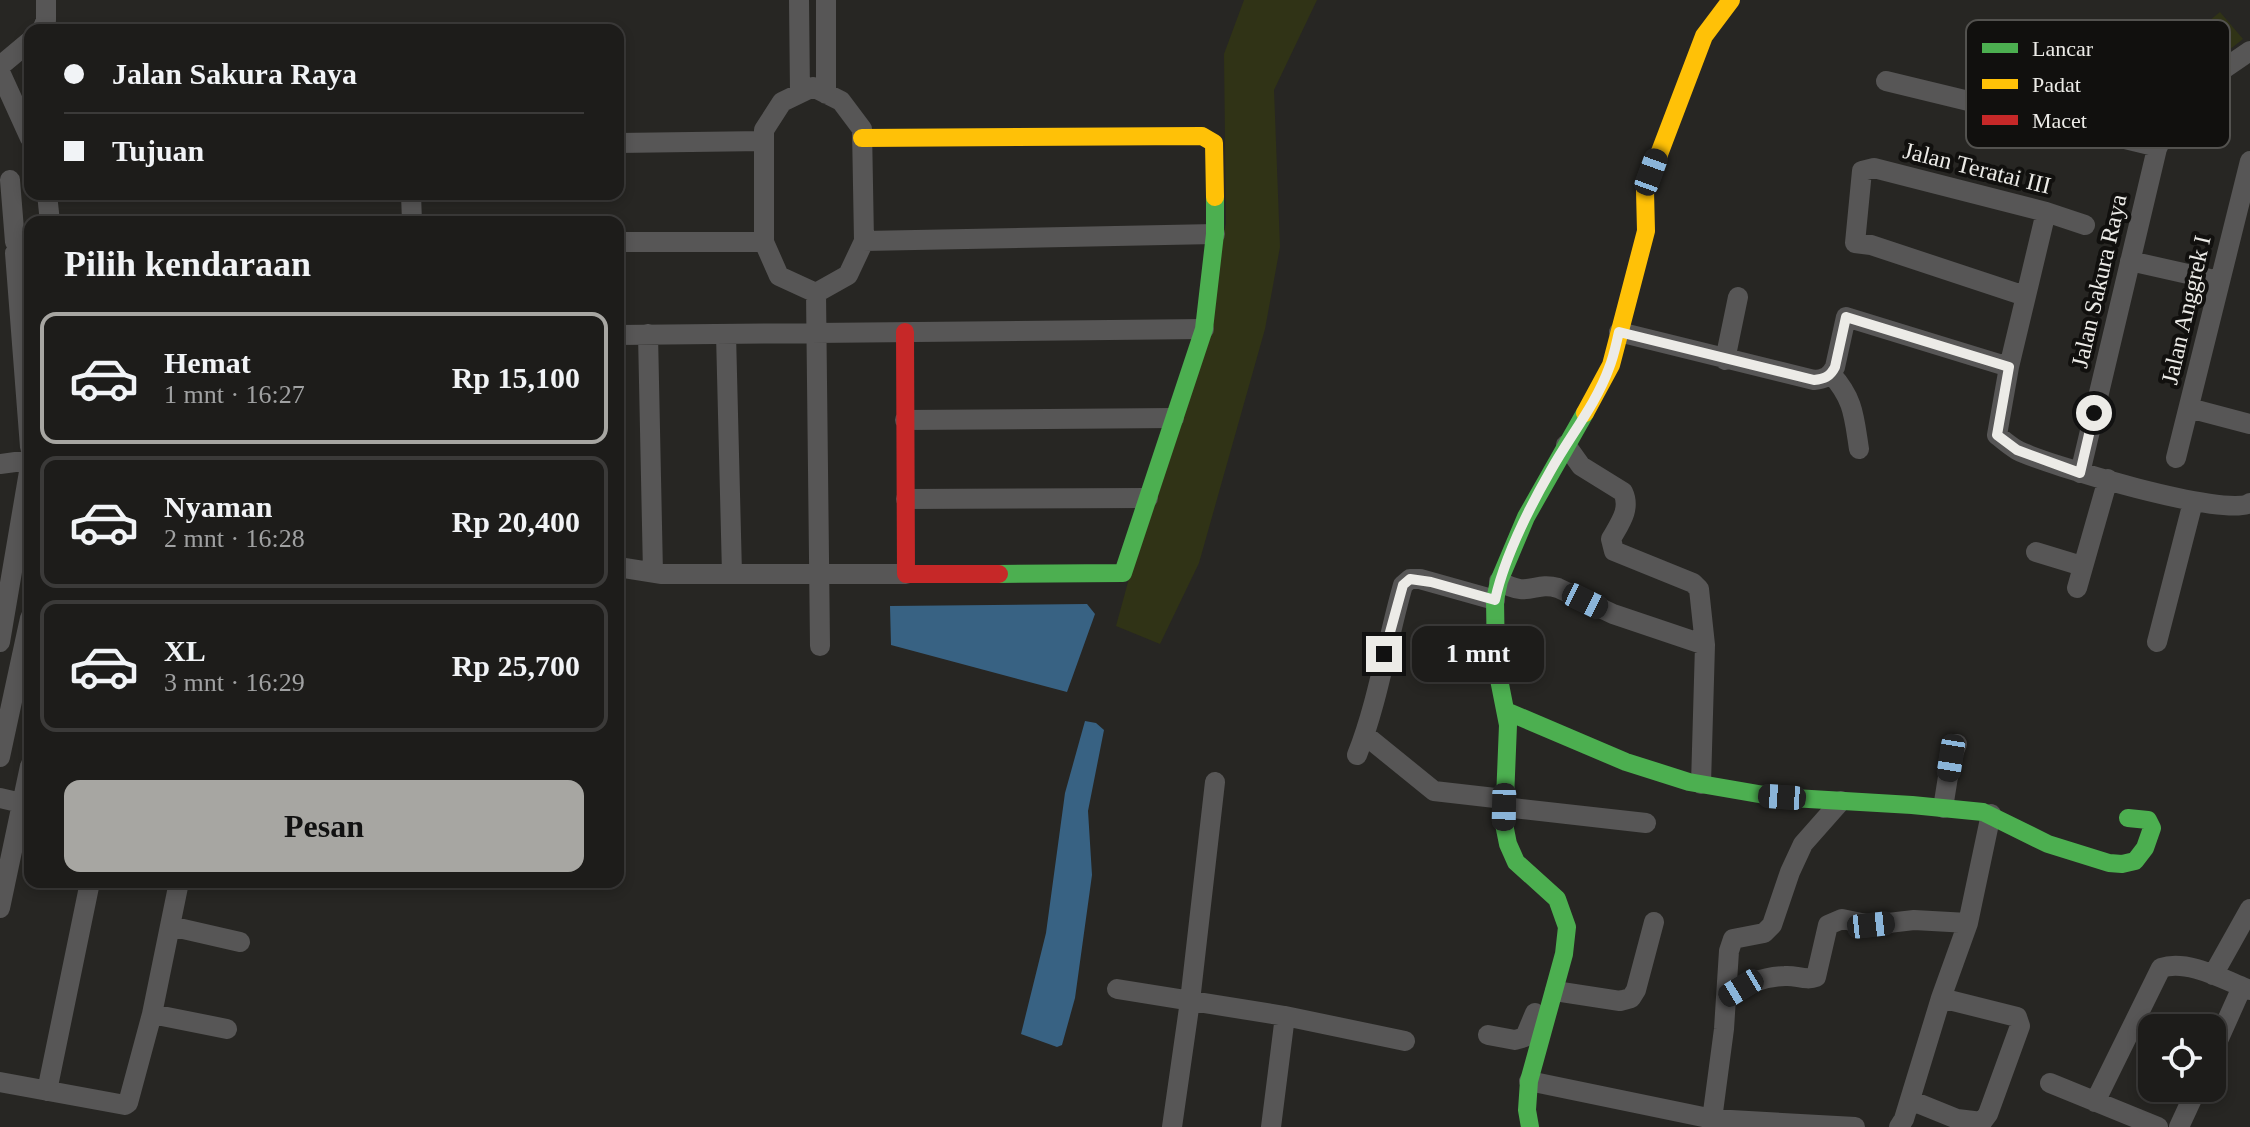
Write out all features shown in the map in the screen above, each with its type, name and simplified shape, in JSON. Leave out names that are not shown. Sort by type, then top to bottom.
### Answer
[{"type":"street","points":[[44,24],[46,0]]},
{"type":"street","points":[[799,0],[800,93]]},
{"type":"street","points":[[826,0],[826,94]]},
{"type":"street","points":[[1530,1127],[1527,1110],[1529,1081],[1564,954],[1567,927],[1557,899],[1516,862],[1506,834],[1504,803],[1508,725],[1496,664],[1497,591],[1526,517],[1611,365],[1646,231],[1645,191],[1704,36],[1731,0]]},
{"type":"street","points":[[0,66],[24,46]]},
{"type":"street","name":"Jalan Sakura Raya","points":[[2230,65],[2250,51]]},
{"type":"street","points":[[0,72],[24,125]]},
{"type":"street","points":[[1886,81],[1966,100]]},
{"type":"street","points":[[813,87],[841,101],[862,129],[864,241],[848,275],[816,293],[779,276],[764,242],[764,130],[782,102],[813,87]]},
{"type":"street","points":[[624,568],[653,573],[732,574],[1123,573],[1204,329],[1215,234],[1214,143],[1202,136],[862,138]]},
{"type":"street","points":[[624,143],[764,141]]},
{"type":"street","name":"Jalan Sakura Raya","points":[[2080,473],[2158,148]]},
{"type":"street","name":"Jalan Anggrek I","points":[[2176,458],[2248,167]]},
{"type":"street","name":"Jalan Teratai III","points":[[2025,296],[1871,245],[1855,243],[1862,171],[1874,168],[2085,225]]},
{"type":"street","points":[[10,180],[15,242],[23,247],[24,276]]},
{"type":"street","points":[[2046,212],[2009,367],[1997,435],[2017,450],[2080,473],[2193,502],[2224,507],[2245,507],[2250,503]]},
{"type":"street","points":[[864,241],[1215,234]]},
{"type":"street","points":[[624,242],[764,242]]},
{"type":"street","points":[[2130,261],[2219,281]]},
{"type":"street","points":[[816,293],[820,646]]},
{"type":"street","points":[[1725,360],[1738,297]]},
{"type":"street","points":[[1619,332],[1814,380],[1824,379],[1835,367],[1846,317],[2009,367]]},
{"type":"street","points":[[624,335],[1204,329]]},
{"type":"street","points":[[905,332],[906,574]]},
{"type":"street","points":[[648,334],[653,573]]},
{"type":"street","points":[[726,334],[732,574]]},
{"type":"street","points":[[1831,374],[1849,397],[1859,449]]},
{"type":"street","points":[[2189,408],[2250,424]]},
{"type":"street","points":[[905,420],[1174,418]]},
{"type":"street","points":[[1566,445],[1581,466],[1623,492],[1626,497],[1624,516],[1611,539],[1614,551],[1693,583],[1699,589],[1705,645],[1701,784]]},
{"type":"street","points":[[0,464],[24,463]]},
{"type":"street","points":[[2077,588],[2108,479]]},
{"type":"street","points":[[906,499],[1148,498]]},
{"type":"street","points":[[0,642],[24,499]]},
{"type":"street","points":[[2157,642],[2193,502]]},
{"type":"street","points":[[2036,552],[2082,566]]},
{"type":"street","points":[[1357,755],[1365,735],[1403,585],[1410,579],[1497,591],[1551,586],[1613,614],[1705,645]]},
{"type":"street","points":[[0,757],[24,646]]},
{"type":"street","points":[[1506,711],[1603,753],[1661,774],[1701,784],[1753,794],[1880,801],[1991,814],[2028,836],[2053,846],[2122,864],[2134,862],[2141,855],[2152,828],[2148,820],[2128,818]]},
{"type":"street","points":[[1365,735],[1434,791],[1646,823]]},
{"type":"street","points":[[1943,808],[1951,758],[1957,744]]},
{"type":"street","points":[[1172,1127],[1215,782]]},
{"type":"street","points":[[0,798],[24,804]]},
{"type":"street","points":[[1712,1123],[1729,951],[1733,939],[1764,933],[1772,925],[1803,844],[1841,801]]},
{"type":"street","points":[[0,908],[24,812]]},
{"type":"street","points":[[1899,1127],[1968,923],[1991,814]]},
{"type":"street","points":[[47,1091],[89,888]]},
{"type":"street","points":[[0,1082],[125,1105],[128,1103],[152,1014],[178,888]]},
{"type":"street","points":[[2213,975],[2250,909]]},
{"type":"street","points":[[1726,997],[1756,979],[1789,975],[1816,977],[1828,925],[1842,919],[1871,925],[1914,920],[1968,923]]},
{"type":"street","points":[[1488,1035],[1515,1040],[1525,1037],[1536,1009],[1553,998],[1620,1001],[1631,998],[1636,990],[1654,922]]},
{"type":"street","points":[[170,926],[240,942]]},
{"type":"street","points":[[2095,1102],[2161,968],[2172,964],[2246,988],[2226,1027]]},
{"type":"street","points":[[1117,989],[1285,1016],[1405,1041]]},
{"type":"street","points":[[1910,1100],[1947,1122],[1982,1122],[1988,1114],[2020,1026],[2017,1017],[1941,998]]},
{"type":"street","points":[[152,1014],[227,1029]]},
{"type":"street","points":[[1271,1127],[1285,1016]]},
{"type":"street","points":[[1529,1081],[1668,1119],[1855,1127]]},
{"type":"street","points":[[2050,1083],[2158,1127]]},
{"type":"street","points":[[2179,1127],[2191,1102]]},
{"type":"green space","points":[[1244,0],[1317,0],[1274,90],[1280,247],[1265,329],[1199,563],[1160,644],[1116,626],[1226,224],[1224,54]]},
{"type":"green space","points":[[2220,12],[2227,20],[2210,20]]},
{"type":"green space","points":[[2230,24],[2243,39],[2230,49]]},
{"type":"water","points":[[1087,604],[1095,614],[1067,692],[891,645],[890,606]]},
{"type":"water","points":[[1085,721],[1096,723],[1104,730],[1088,811],[1092,875],[1075,998],[1062,1045],[1057,1047],[1021,1034],[1046,933],[1065,793]]},
{"type":"traffic: fast","points":[[999,574],[1123,573],[1204,329],[1215,234],[1215,197]]},
{"type":"traffic: fast","points":[[1530,1127],[1527,1110],[1529,1081],[1564,954],[1567,927],[1557,899],[1516,862],[1508,844],[1504,824],[1508,725],[1496,664],[1495,600],[1499,581],[1526,517],[1585,413]]},
{"type":"traffic: fast","points":[[1506,711],[1626,762],[1689,782],[1776,797],[1983,812],[2048,844],[2109,863],[2135,861],[2145,848],[2152,828],[2148,820],[2128,818]]},
{"type":"traffic: slow","points":[[1585,413],[1611,365],[1646,231],[1645,191],[1704,36],[1731,0]]},
{"type":"traffic: slow","points":[[862,138],[1202,136],[1214,143],[1215,197]]},
{"type":"traffic: jam","points":[[905,332],[906,574],[999,574]]},
{"type":"route","points":[[1384,654],[1403,585],[1410,579],[1495,600],[1499,581],[1526,517],[1602,386],[1619,332],[1814,380],[1824,379],[1835,367],[1846,317],[2009,367],[1997,435],[2017,450],[2080,473],[2094,413]]}]
